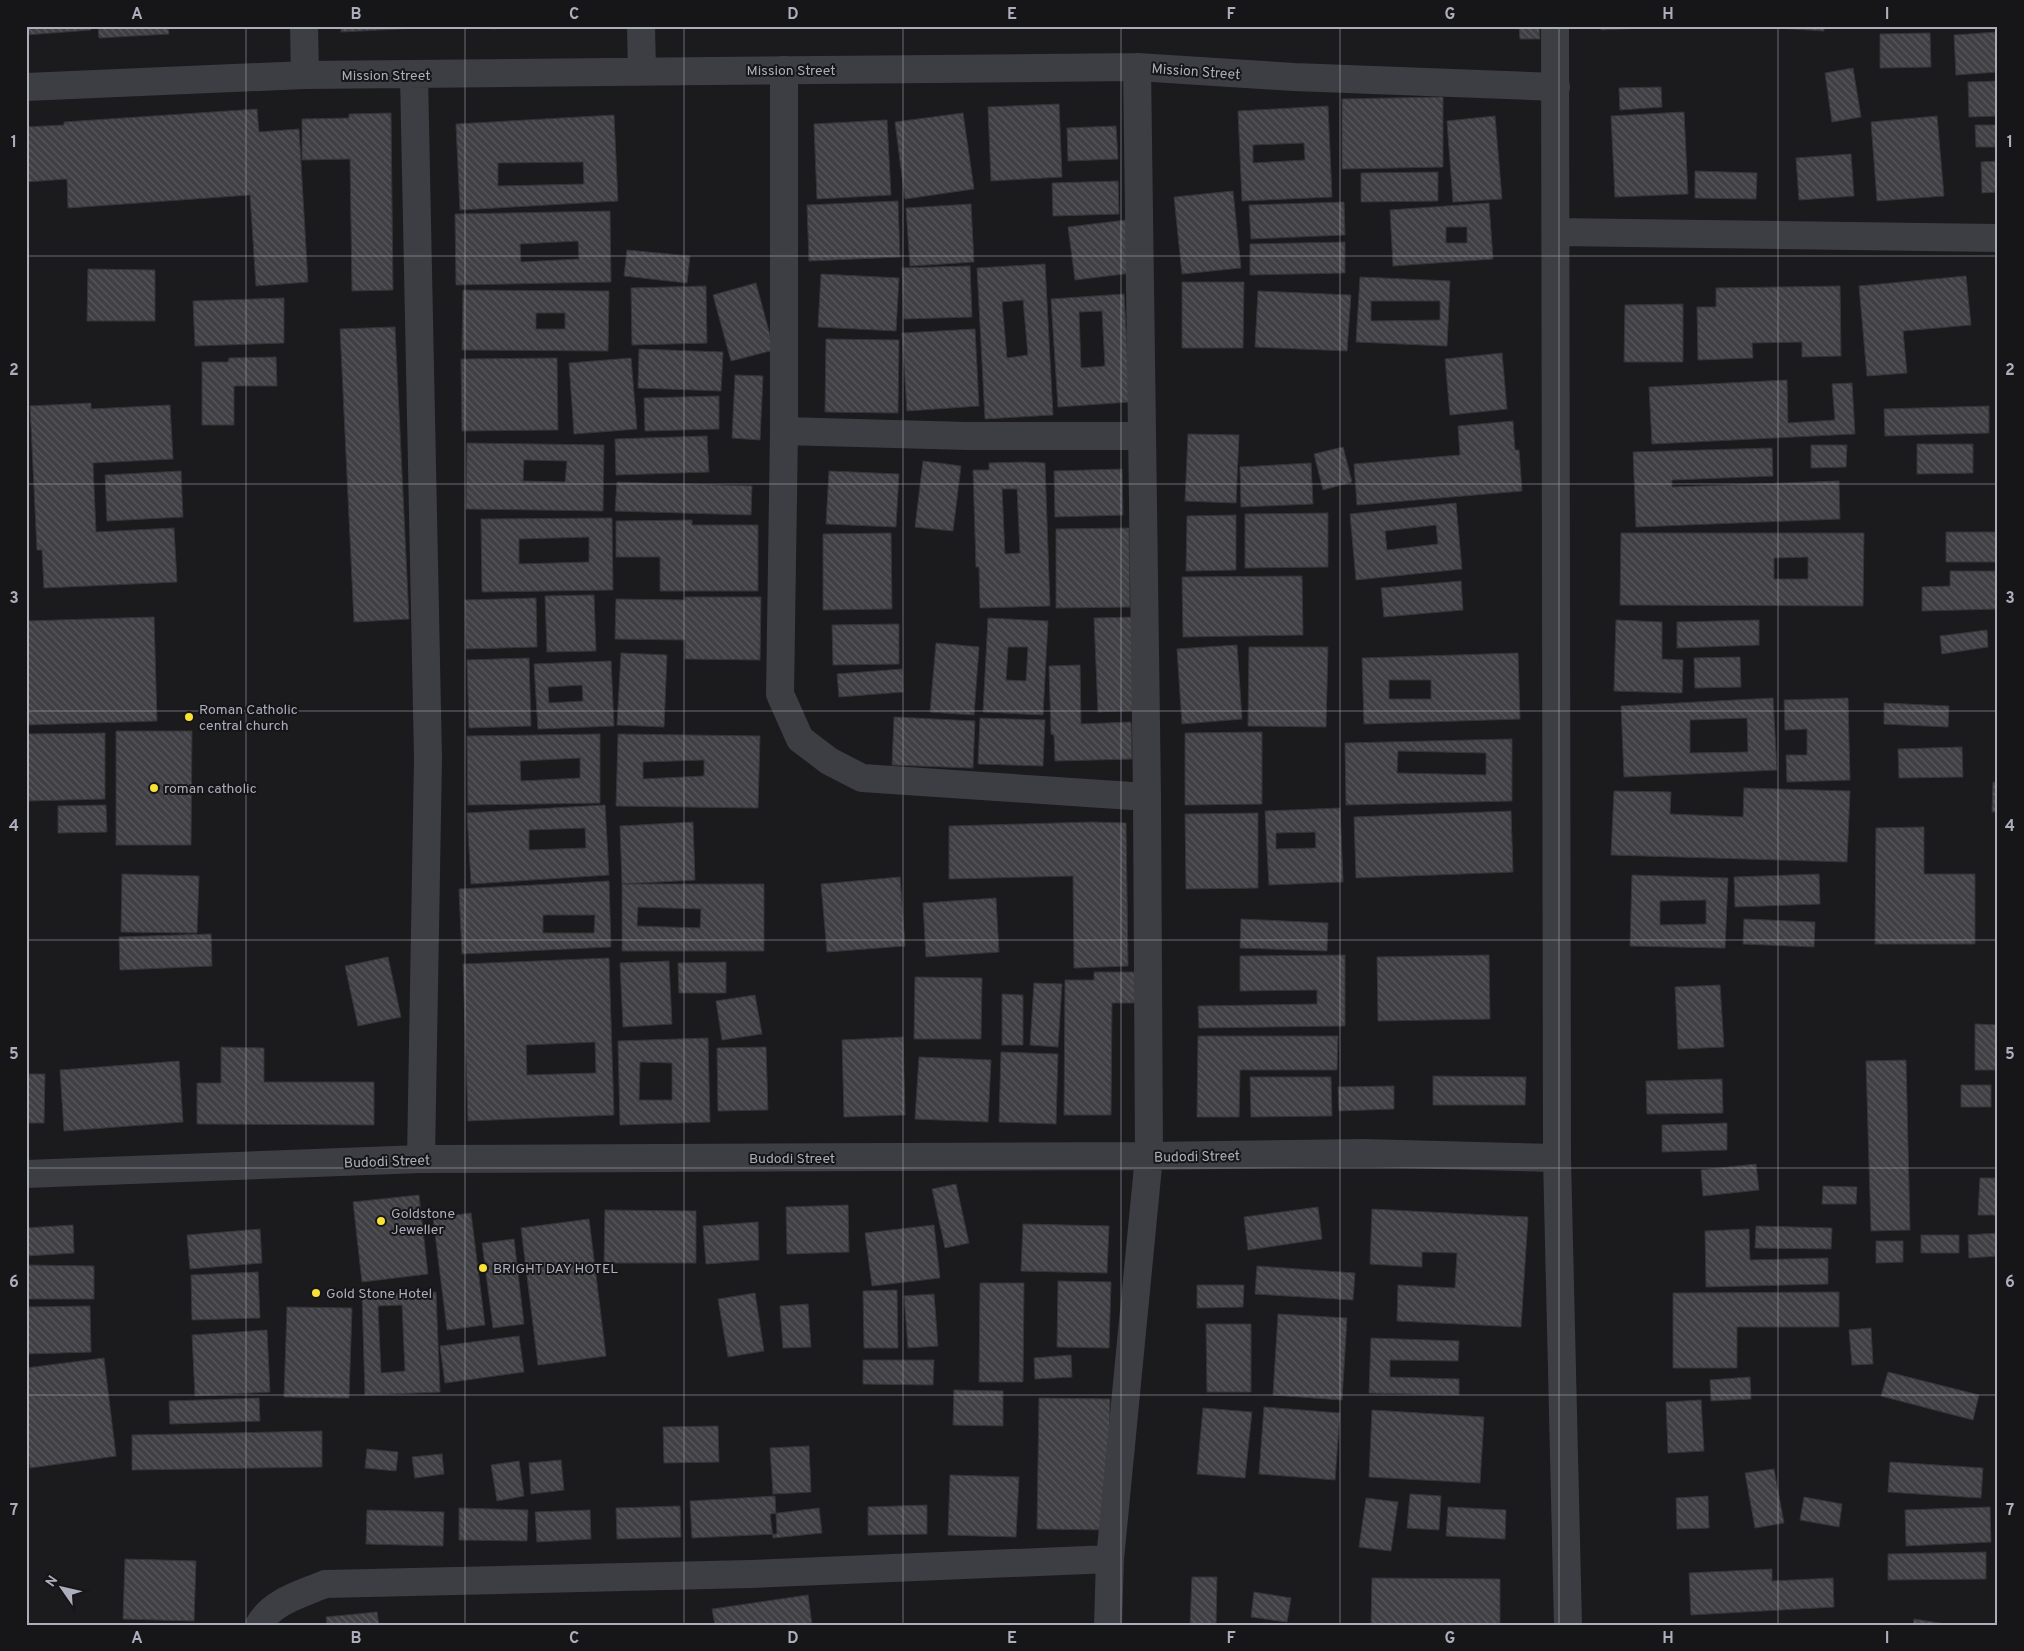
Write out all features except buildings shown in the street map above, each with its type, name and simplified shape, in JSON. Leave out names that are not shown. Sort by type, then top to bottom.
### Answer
[{"type":"street","points":[[304,26],[305,74]]},
{"type":"street","points":[[641,26],[642,71]]},
{"type":"street","points":[[1555,26],[1557,232],[1557,1158],[1568,1625]]},
{"type":"street","points":[[1108,1625],[1110,1560],[1149,1156],[1148,797],[1137,67]]},
{"type":"street","name":"Mission Street","points":[[26,87],[305,74],[414,75],[1137,67],[1294,77],[1556,87]]},
{"type":"street","points":[[784,70],[784,431],[780,694],[800,740],[829,761],[862,778],[1148,797]]},
{"type":"street","points":[[414,75],[428,758],[421,1159]]},
{"type":"street","points":[[1557,232],[1998,238]]},
{"type":"street","points":[[784,431],[967,436],[1142,436]]},
{"type":"street","name":"Budodi Street","points":[[26,1174],[421,1159],[1149,1156],[1373,1153],[1557,1158]]},
{"type":"street","points":[[259,1625],[269,1611],[279,1604],[326,1584],[751,1574],[1110,1560]]},
{"type":"place","name":"Roman Catholic central church","points":[[189,717]]},
{"type":"place","name":"roman catholic","points":[[154,788]]},
{"type":"place","name":"Goldstone Jeweller","points":[[381,1221]]},
{"type":"place","name":"BRIGHT DAY HOTEL","points":[[483,1268]]},
{"type":"place","name":"Gold Stone Hotel","points":[[316,1293]]}]
